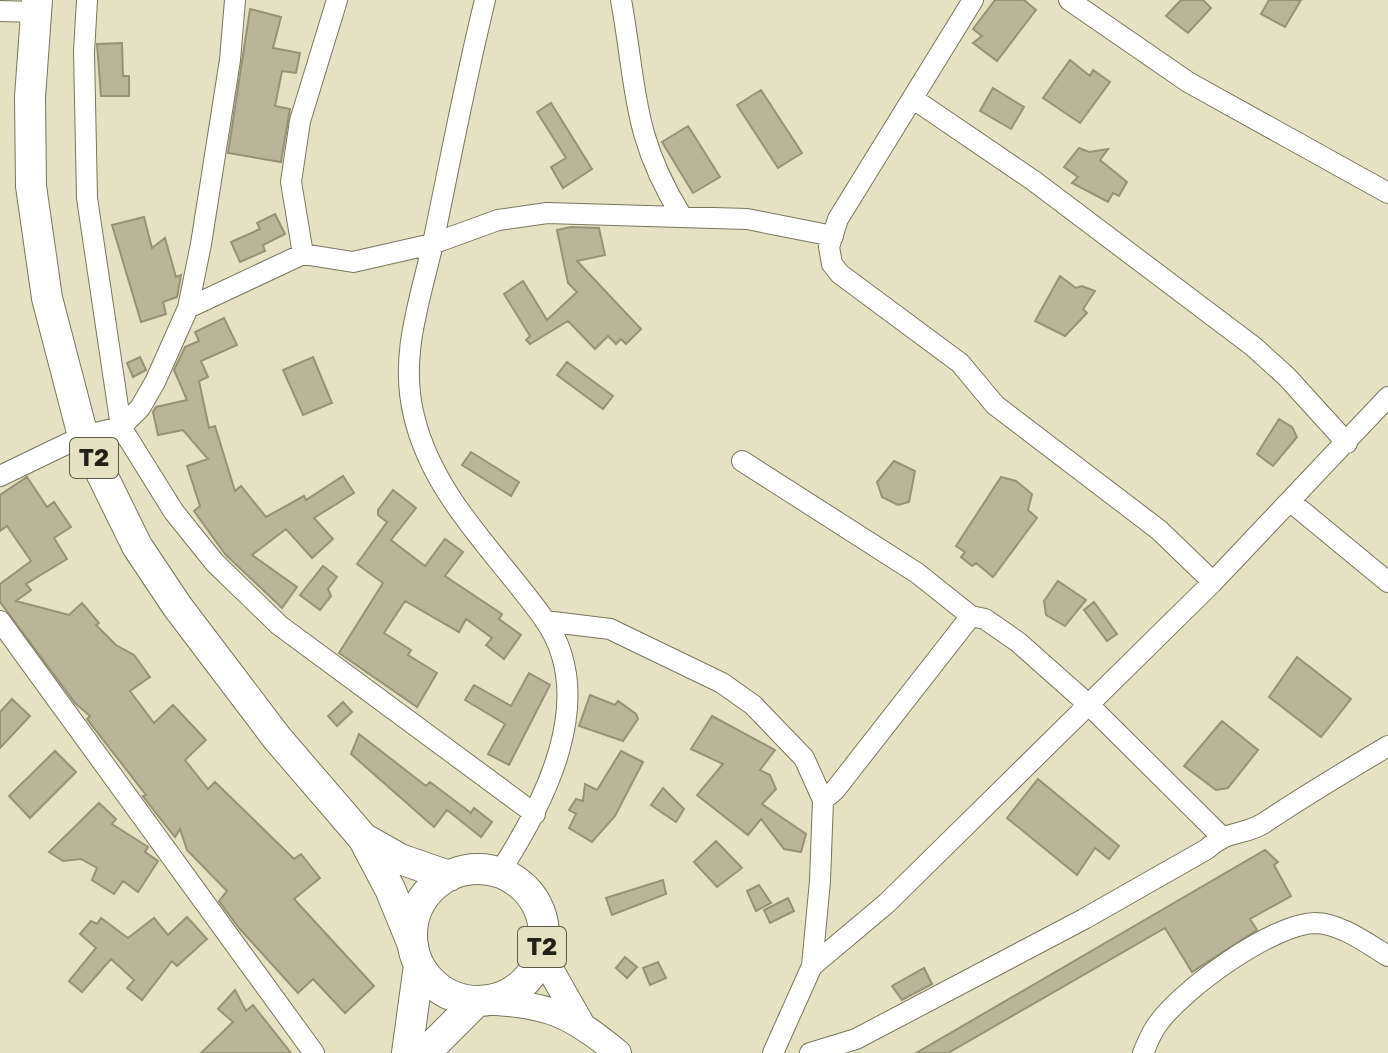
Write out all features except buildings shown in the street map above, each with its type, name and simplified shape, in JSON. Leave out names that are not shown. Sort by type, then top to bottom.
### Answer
[{"type":"highway","name":"T2","points":[[37,6],[30,97],[31,186],[47,298],[83,436],[137,546],[177,606],[277,738],[363,838],[390,889],[416,955],[442,991],[481,1001]]},
{"type":"highway","name":"T2","points":[[363,838],[400,859],[449,876],[474,869],[499,873],[521,885],[537,905],[544,930],[542,955],[530,977],[510,993],[481,1001],[425,1053]]},
{"type":"highway","points":[[407,1053],[416,955],[413,924],[420,904],[432,887],[449,876]]},
{"type":"main road","points":[[542,955],[580,1022]]},
{"type":"main road","points":[[481,1001],[546,1007],[580,1022],[618,1053]]},
{"type":"street","points":[[87,0],[87,198],[121,427],[174,512],[215,563],[279,625],[535,814]]},
{"type":"street","points":[[0,476],[83,436],[121,427],[140,408],[155,382],[188,308],[213,176],[235,0]]},
{"type":"street","points":[[303,254],[291,182],[300,121],[337,0]]},
{"type":"street","points":[[485,0],[408,341],[414,416],[433,464],[466,523],[545,621],[557,643],[566,698],[555,767],[535,814],[499,873]]},
{"type":"street","points":[[621,0],[640,128],[650,159],[681,215]]},
{"type":"street","points":[[973,0],[915,100],[838,219],[829,247],[832,264],[840,274],[960,363],[995,405],[1159,530],[1213,582]]},
{"type":"street","points":[[1069,0],[1188,82],[1388,193]]},
{"type":"street","points":[[0,11],[37,6]]},
{"type":"street","points":[[915,100],[1034,181],[1254,347],[1287,377],[1347,443]]},
{"type":"street","points":[[188,308],[303,254],[353,262],[432,244],[498,220],[547,213],[747,219],[833,236]]},
{"type":"street","points":[[812,966],[887,903],[1089,705],[1291,502],[1388,397]]},
{"type":"street","points":[[742,461],[917,573],[971,616],[985,619],[1018,642],[1089,705],[1221,836]]},
{"type":"street","points":[[1291,502],[1388,582]]},
{"type":"street","points":[[823,800],[835,790],[971,616]]},
{"type":"street","points":[[0,621],[314,1053]]},
{"type":"street","points":[[545,621],[610,629],[722,683],[753,705],[804,758],[823,800],[812,966],[773,1053]]},
{"type":"street","points":[[810,1053],[862,1046],[1207,849],[1221,836],[1261,825],[1278,811],[1388,746]]},
{"type":"street","points":[[1143,1053],[1156,1026],[1179,1000],[1267,940],[1299,925],[1318,923],[1340,930],[1388,956]]}]
